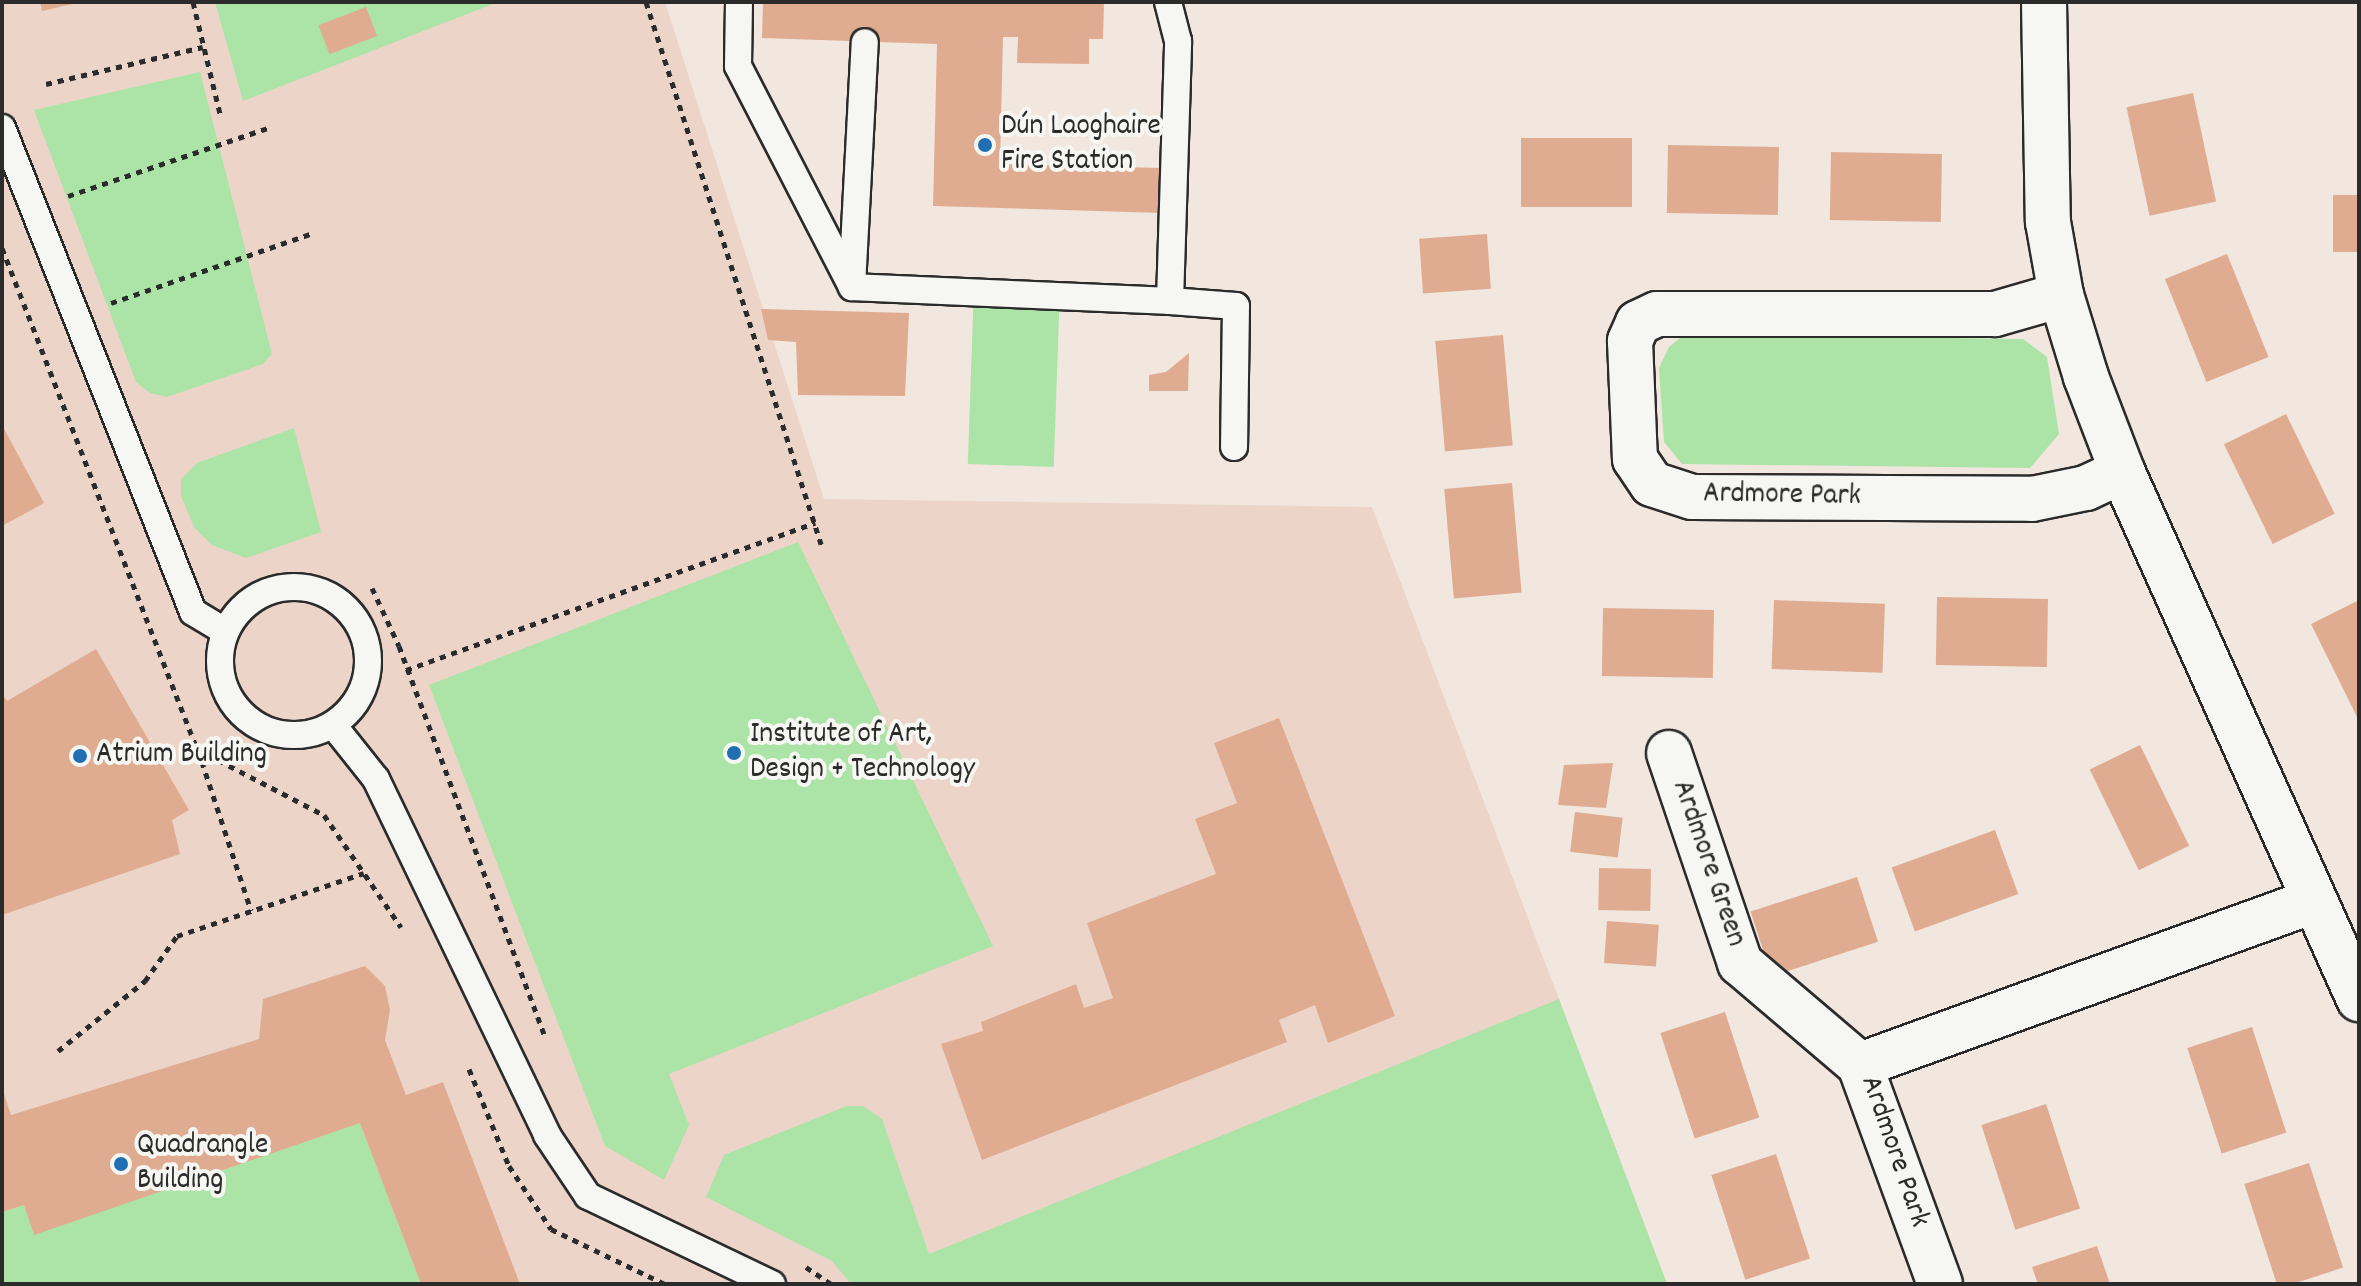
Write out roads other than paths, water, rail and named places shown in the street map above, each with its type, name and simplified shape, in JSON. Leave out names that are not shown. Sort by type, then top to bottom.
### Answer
[{"type":"street","points":[[2044,2],[2048,222],[2061,295],[2122,471],[2312,901],[2359,999]]},
{"type":"street","name":"Ardmore Park","points":[[2061,295],[1995,314],[1657,314],[1638,323],[1630,341],[1635,459],[1652,484],[1692,497],[2032,499],[2086,488],[2122,471]]},
{"type":"street","name":"Ardmore Green","points":[[1669,753],[1740,963],[1860,1065]]},
{"type":"street","name":"Ardmore Park","points":[[1940,1284],[1860,1065],[2312,901]]},
{"type":"lane","points":[[739,2],[738,66],[852,287]]},
{"type":"lane","points":[[1168,2],[1178,41],[1170,301]]},
{"type":"lane","points":[[852,287],[865,42]]},
{"type":"lane","points":[[2,128],[193,612],[225,631]]},
{"type":"lane","points":[[852,287],[1236,306],[1234,447]]},
{"type":"lane","points":[[305,587],[346,607],[360,624],[369,667],[364,689],[333,725],[311,734],[288,735],[245,717],[221,677],[225,631],[238,610],[258,595],[280,588],[305,587]]},
{"type":"lane","points":[[333,725],[376,779],[547,1135],[588,1196],[772,1284]]},
{"type":"place","name":"Dún Laoghaire Fire Station","points":[[985,145]]},
{"type":"place","name":"Institute of Art, Design + Technology","points":[[734,753]]},
{"type":"place","name":"Atrium Building","points":[[80,756]]},
{"type":"place","name":"Quadrangle Building","points":[[121,1164]]}]
